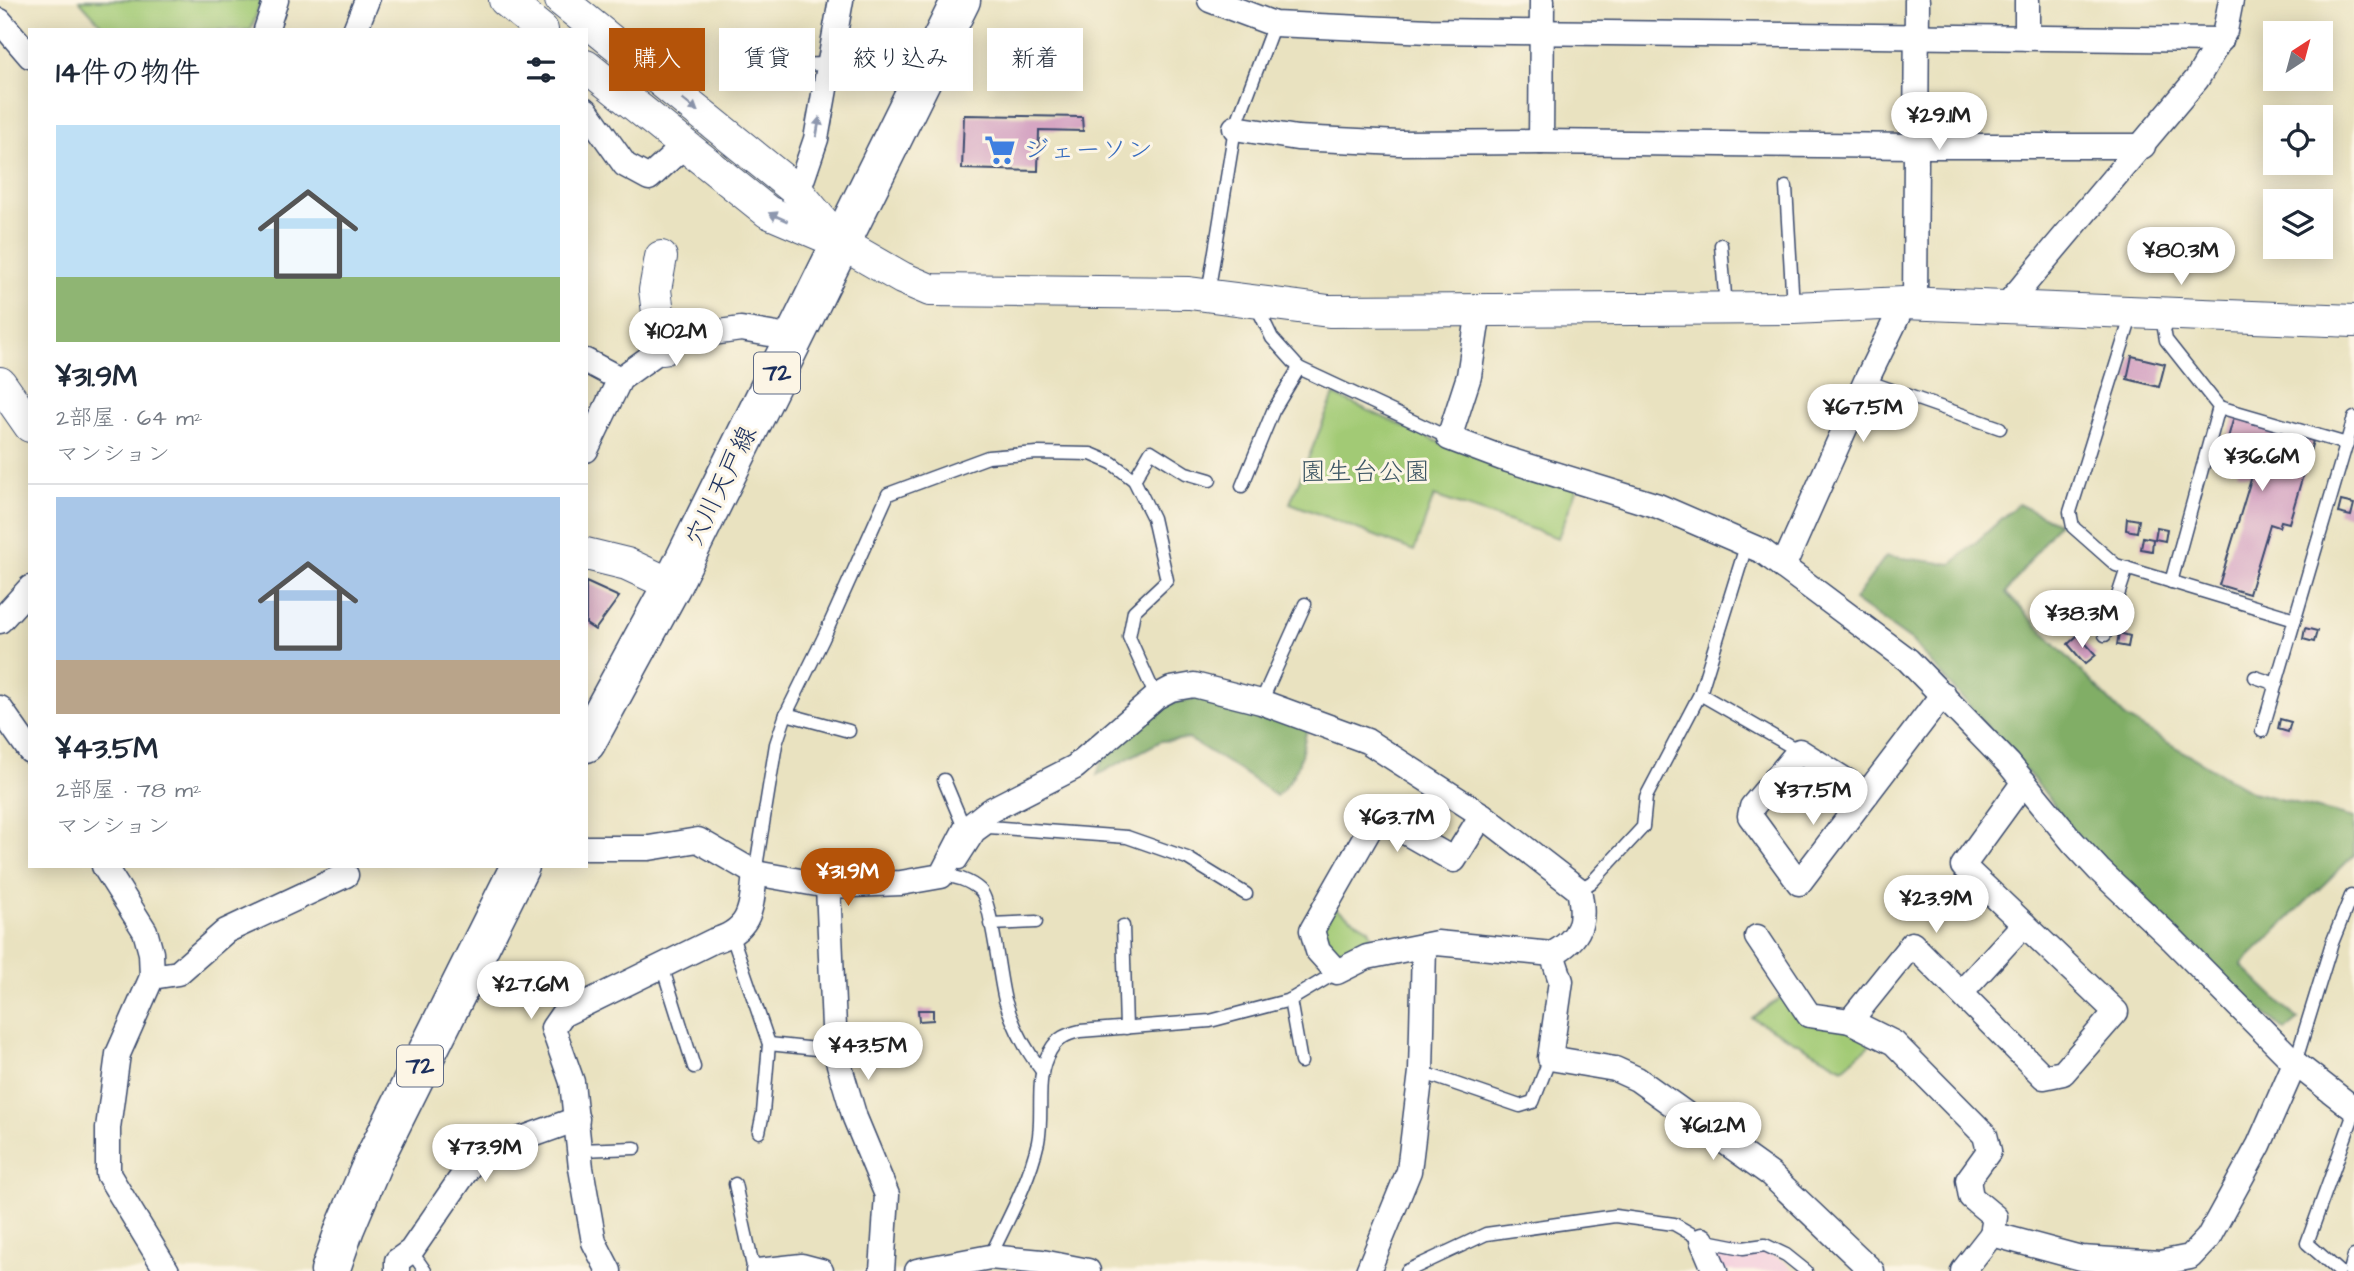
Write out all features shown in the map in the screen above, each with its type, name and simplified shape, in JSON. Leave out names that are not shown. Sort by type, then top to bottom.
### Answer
[{"type":"main road","name":"穴川天戸線","points":[[588,739],[672,585],[961,0]]},
{"type":"main road","name":"72","points":[[330,1271],[375,1157],[519,868]]},
{"type":"street","points":[[267,28],[276,0]]},
{"type":"street","points":[[356,28],[367,0]]},
{"type":"street","points":[[505,0],[539,28]]},
{"type":"street","points":[[561,0],[798,192],[841,243]]},
{"type":"street","points":[[836,28],[841,0]]},
{"type":"street","points":[[1210,0],[1274,24],[1430,32],[1542,31],[2221,40]]},
{"type":"street","points":[[1541,142],[1542,0]]},
{"type":"street","points":[[1783,567],[1866,381],[1909,304],[1916,146],[1917,0]]},
{"type":"street","points":[[2027,0],[2027,38]]},
{"type":"street","points":[[2006,306],[2197,79],[2221,40],[2231,0]]},
{"type":"street","points":[[0,21],[28,54]]},
{"type":"street","points":[[588,68],[768,212],[841,243],[902,278],[930,290],[1189,293],[1329,311],[1909,304],[2354,320]]},
{"type":"street","points":[[798,192],[816,139],[829,69]]},
{"type":"street","points":[[588,113],[625,164],[649,178],[685,145]]},
{"type":"street","points":[[1235,128],[1297,138],[1399,143],[2143,146]]},
{"type":"street","points":[[661,257],[656,290],[663,349]]},
{"type":"street","points":[[1479,310],[1469,376],[1449,438],[1502,458],[1658,506],[1747,542],[1783,567],[1908,660],[2024,782],[2098,870],[2173,940],[2295,1063],[2354,1111]]},
{"type":"street","points":[[588,446],[620,379],[677,338],[741,329],[794,338]]},
{"type":"street","points":[[588,362],[620,379]]},
{"type":"street","points":[[0,383],[28,423]]},
{"type":"street","points":[[588,554],[627,564],[672,585]]},
{"type":"street","points":[[0,621],[28,590]]},
{"type":"street","points":[[588,848],[649,848],[698,840],[755,873],[828,886],[901,883],[947,875],[965,830],[989,811],[1075,767],[1156,696],[1171,688],[1194,685],[1261,702],[1367,741],[1482,815],[1579,890],[1582,902],[1580,929],[1569,944],[1552,954],[1437,943],[1367,957],[1337,972],[1318,951],[1312,930],[1377,816],[1454,860],[1482,815]]},
{"type":"street","points":[[1867,794],[1799,751],[1752,807],[1750,816],[1799,883],[1867,794],[1943,694]]},
{"type":"street","points":[[0,708],[28,748]]},
{"type":"street","points":[[1850,1021],[1912,944],[2044,1077],[2063,1073],[2116,1013],[1963,866],[2024,782]]},
{"type":"street","points":[[105,868],[145,931],[151,953],[152,977],[118,1054],[108,1128],[108,1174],[167,1271]]},
{"type":"street","points":[[609,1271],[594,1242],[580,1168],[572,1082],[553,1028],[562,1015],[713,941],[732,936],[750,915],[755,873]]},
{"type":"street","points":[[152,977],[178,973],[226,931],[346,875]]},
{"type":"street","points":[[828,886],[835,1051],[855,1118],[887,1195],[882,1271]]},
{"type":"street","points":[[1962,993],[2024,924]]},
{"type":"street","points":[[1757,937],[1809,1015],[1850,1021],[1894,1043],[1985,1135],[1989,1151],[1968,1180],[1971,1196],[1995,1217],[1992,1234],[1964,1271]]},
{"type":"street","points":[[1368,1271],[1409,1171],[1421,1072],[1424,946]]},
{"type":"street","points":[[1552,954],[1561,981],[1549,1058],[1615,1069],[1637,1079],[1770,1174],[1872,1271]]},
{"type":"street","points":[[1992,1234],[2081,1258],[2160,1263],[2190,1257],[2208,1238],[2259,1145],[2295,1063]]},
{"type":"street","points":[[411,1264],[477,1155],[577,1119]]},
{"type":"street","points":[[1702,1240],[1715,1271]]},
{"type":"street","points":[[917,1271],[990,1257],[1042,1262],[1088,1271]]},
{"type":"street","points":[[756,1271],[802,1266],[821,1271]]},
{"type":"lane","points":[[1208,295],[1235,128],[1274,24]]},
{"type":"lane","points":[[1786,187],[1793,307]]},
{"type":"lane","points":[[1721,245],[1726,308]]},
{"type":"lane","points":[[1254,301],[1272,338],[1299,368],[1449,438]]},
{"type":"lane","points":[[2147,311],[2166,340],[2220,407],[2347,444]]},
{"type":"lane","points":[[2147,311],[2070,512],[2073,527],[2116,565],[2295,619]]},
{"type":"lane","points":[[1242,486],[1273,411],[1299,368]]},
{"type":"lane","points":[[1866,381],[2000,429]]},
{"type":"lane","points":[[2171,582],[2220,407]]},
{"type":"lane","points":[[2262,732],[2354,418]]},
{"type":"lane","points":[[1134,480],[1151,452],[1185,473],[1210,480]]},
{"type":"lane","points":[[755,873],[776,744],[786,714],[888,494],[988,457],[1037,453],[1091,454],[1112,463],[1134,480],[1153,518],[1167,580],[1134,611],[1129,637],[1156,696]]},
{"type":"lane","points":[[1579,890],[1592,882],[1643,827],[1646,797],[1700,694],[1747,542]]},
{"type":"lane","points":[[2105,635],[2127,568]]},
{"type":"lane","points":[[1261,702],[1304,604]]},
{"type":"lane","points":[[2255,677],[2276,684]]},
{"type":"lane","points":[[1700,694],[1799,751]]},
{"type":"lane","points":[[786,714],[849,731]]},
{"type":"lane","points":[[944,780],[965,830]]},
{"type":"lane","points":[[1042,1071],[1024,1048],[1006,1002],[989,909],[982,891],[947,875],[978,835],[989,827],[1127,837],[1187,858],[1246,894]]},
{"type":"lane","points":[[2295,1063],[2332,943],[2351,896]]},
{"type":"lane","points":[[990,924],[1036,922]]},
{"type":"lane","points":[[1123,926],[1126,1028]]},
{"type":"lane","points":[[732,936],[769,1044],[764,1113],[759,1132]]},
{"type":"lane","points":[[662,966],[694,1066]]},
{"type":"lane","points":[[990,1257],[1030,1172],[1039,1138],[1042,1071],[1050,1050],[1064,1035],[1210,1021],[1290,1000],[1337,972]]},
{"type":"lane","points":[[1290,1000],[1301,1062]]},
{"type":"lane","points":[[769,1044],[835,1051]]},
{"type":"lane","points":[[1421,1072],[1520,1106],[1533,1102],[1549,1058]]},
{"type":"lane","points":[[2339,1271],[2307,1243],[2354,1111]]},
{"type":"lane","points":[[580,1150],[635,1147]]},
{"type":"lane","points":[[735,1184],[756,1271]]},
{"type":"lane","points":[[1407,1271],[1486,1234],[1615,1216],[1674,1224],[1702,1240],[1743,1248],[1765,1245],[1786,1255],[1806,1271]]},
{"type":"lane","points":[[2350,1271],[2354,1256]]},
{"type":"shaded area","points":[[1711,1248],[1768,1253],[1795,1271],[1721,1271]]},
{"type":"green space","points":[[79,0],[261,0],[252,28],[104,28]]},
{"type":"green space","name":"園生台公園","points":[[1334,395],[1445,445],[1578,485],[1558,538],[1434,496],[1414,551],[1290,503]]},
{"type":"green space","points":[[2018,504],[2058,523],[2006,593],[2126,718],[2252,792],[2354,818],[2354,855],[2241,965],[2298,1020],[2285,1031],[2081,841],[2041,788],[1912,641],[1854,600],[1886,556],[1952,564]]},
{"type":"green space","points":[[1207,697],[1307,728],[1301,757],[1294,773],[1276,796],[1189,739],[1161,741],[1097,775],[1102,760],[1166,704]]},
{"type":"green space","points":[[1333,907],[1369,929],[1374,943],[1337,957],[1325,941],[1322,926]]},
{"type":"green space","points":[[1785,995],[1872,1043],[1843,1068],[1752,1018]]},
{"type":"building","name":"ジェーソン","points":[[964,115],[1082,117],[1083,131],[1039,130],[1038,171],[962,169]]},
{"type":"building","points":[[2132,356],[2165,364],[2159,387],[2127,379]]},
{"type":"building","points":[[2234,417],[2313,441],[2289,523],[2281,521],[2279,527],[2270,524],[2249,594],[2219,585],[2252,476],[2237,472],[2242,453],[2225,448]]},
{"type":"building","points":[[2341,501],[2354,504],[2351,516],[2338,513]]},
{"type":"building","points":[[2127,518],[2139,520],[2137,532],[2126,530]]},
{"type":"building","points":[[2157,527],[2167,529],[2165,541],[2155,539]]},
{"type":"building","points":[[2143,537],[2153,539],[2152,551],[2141,549]]},
{"type":"building","points":[[588,583],[619,597],[595,630],[588,625]]},
{"type":"building","points":[[2305,628],[2317,631],[2314,642],[2303,639]]},
{"type":"building","points":[[2119,633],[2130,636],[2128,647],[2117,645]]},
{"type":"building","points":[[2078,635],[2096,655],[2085,664],[2068,644]]},
{"type":"building","points":[[2280,719],[2291,722],[2288,732],[2278,729]]},
{"type":"building","points":[[918,1010],[933,1010],[933,1020],[919,1021]]},
{"type":"place","name":"ジェーソン","points":[[1000,150]]}]
